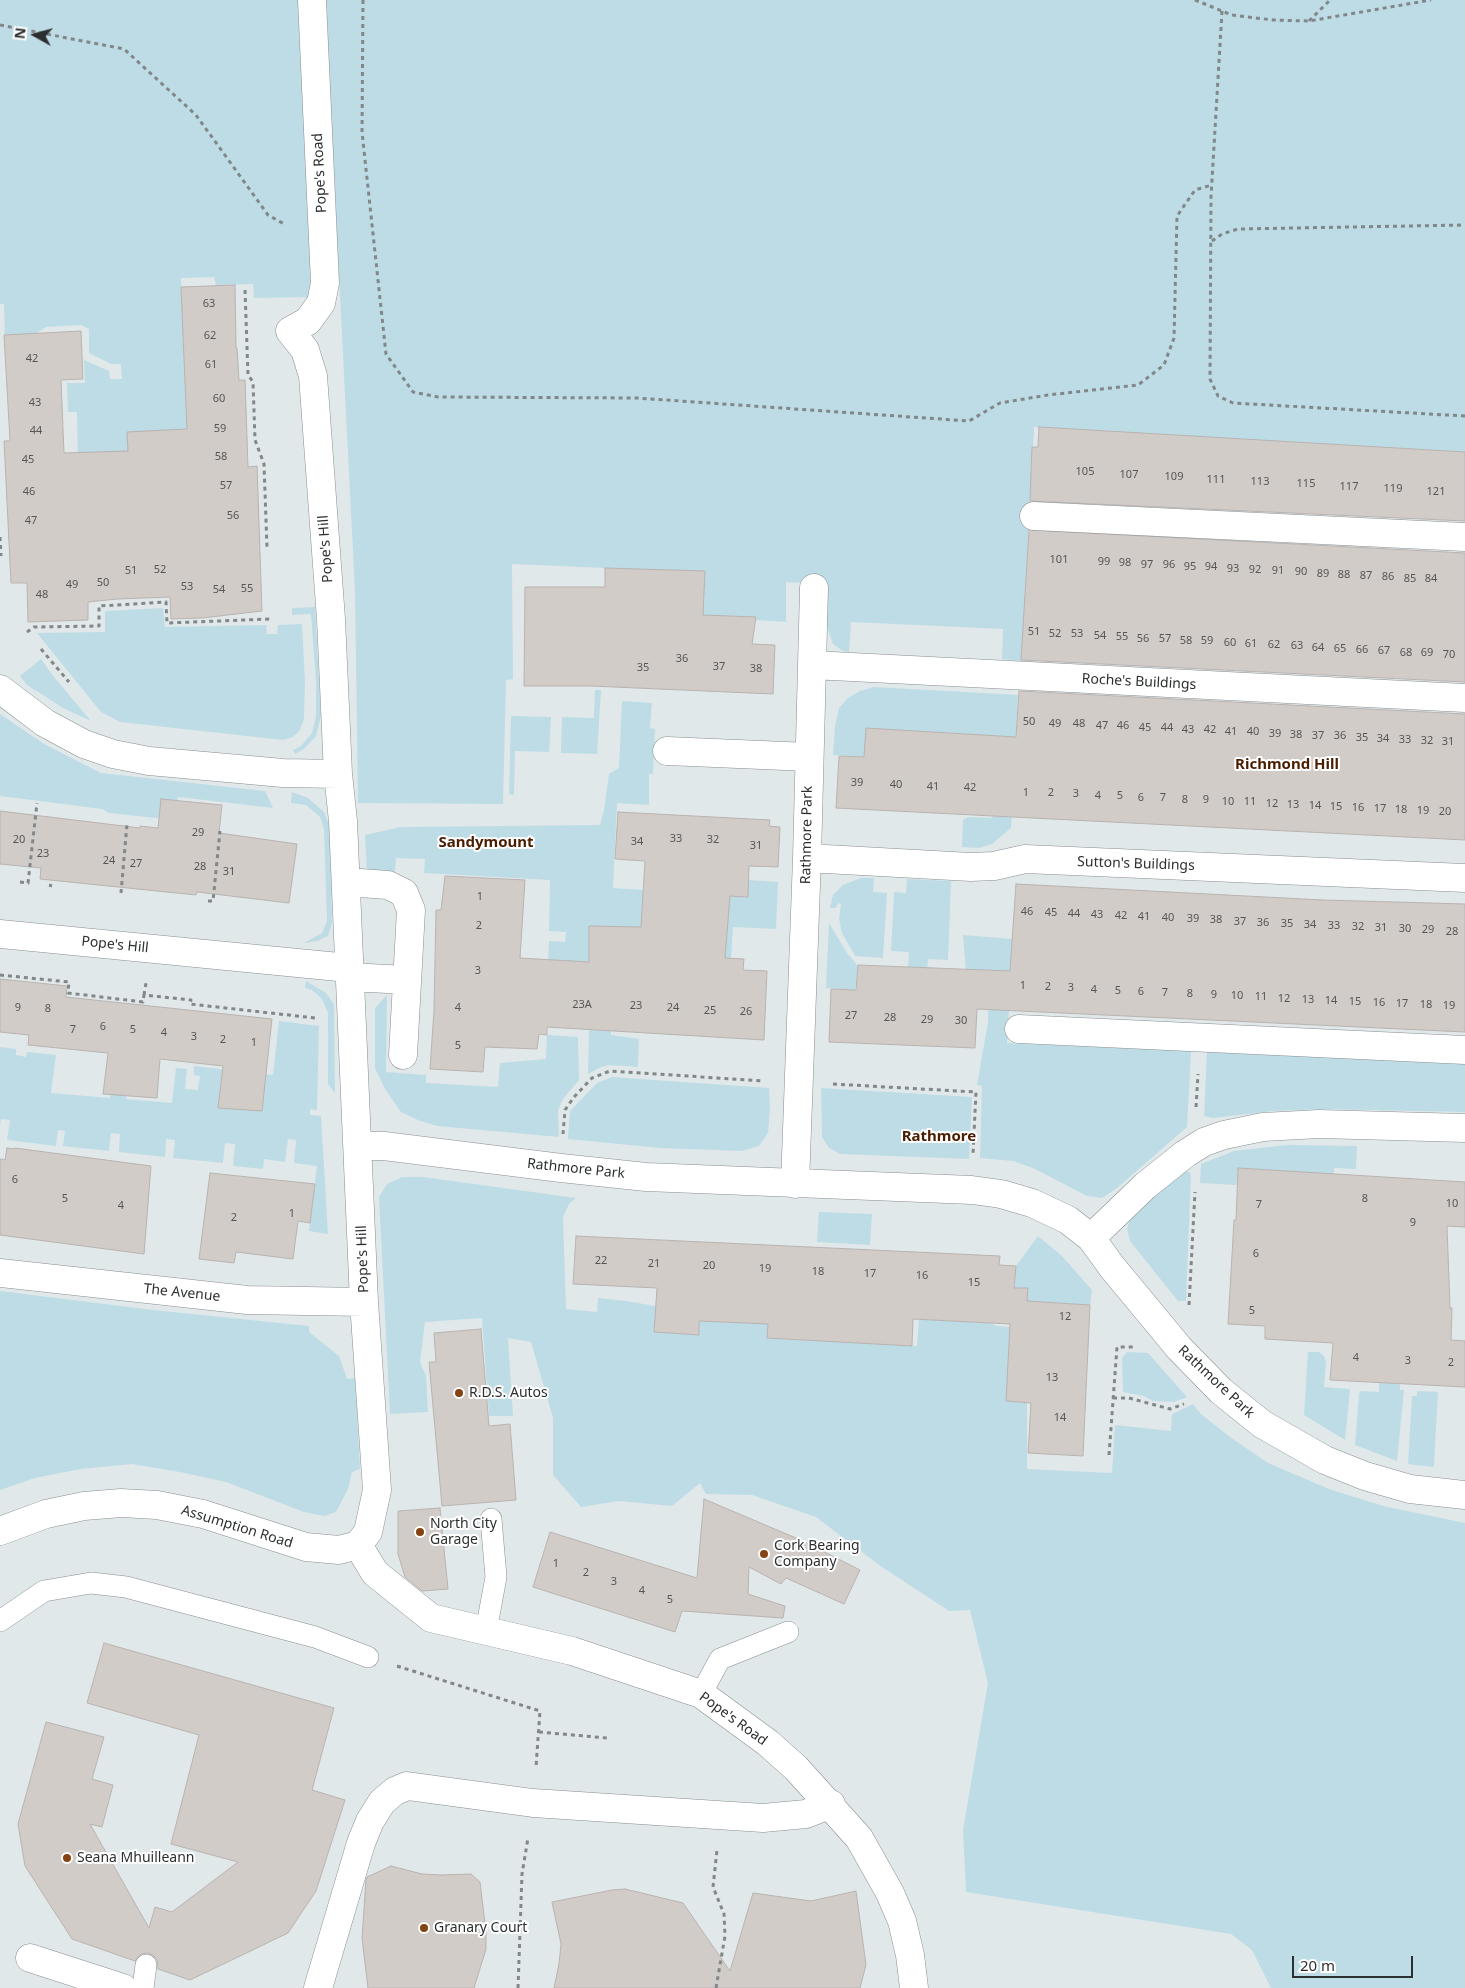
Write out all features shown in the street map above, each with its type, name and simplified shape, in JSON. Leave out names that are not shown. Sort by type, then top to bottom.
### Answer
[{"type":"street","name":"Pope's Road","points":[[290,331],[308,321],[321,303],[325,283],[312,0]]},
{"type":"street","name":"Pope's Hill","points":[[290,331],[305,350],[313,376],[331,619],[338,774],[343,821],[364,1302],[378,1490],[368,1532],[358,1546]]},
{"type":"street","points":[[1034,516],[1465,537]]},
{"type":"street","name":"Rathmore Park","points":[[795,1184],[807,858],[814,588]]},
{"type":"street","name":"Roche's Buildings","points":[[812,665],[1465,698]]},
{"type":"street","points":[[0,689],[45,723],[84,744],[113,754],[149,761],[283,773],[338,774]]},
{"type":"street","points":[[668,751],[809,757]]},
{"type":"street","name":"Sutton's Buildings","points":[[807,858],[970,867],[994,866],[1014,861],[1035,860],[1465,878]]},
{"type":"street","points":[[346,882],[388,885],[404,893],[411,910],[403,1055]]},
{"type":"street","name":"Pope's Hill","points":[[0,934],[349,972]]},
{"type":"street","points":[[349,972],[407,980]]},
{"type":"street","points":[[1020,1029],[1465,1050]]},
{"type":"street","points":[[1091,1238],[1146,1186],[1185,1154],[1204,1142],[1224,1135],[1263,1127],[1319,1124],[1465,1128]]},
{"type":"street","name":"Rathmore Park","points":[[358,1146],[384,1146],[646,1177],[972,1190],[1001,1194],[1041,1207],[1068,1220],[1091,1238],[1112,1267],[1179,1348],[1221,1391],[1262,1424],[1325,1460],[1365,1476],[1410,1488],[1465,1495]]},
{"type":"street","name":"The Avenue","points":[[0,1273],[247,1300],[364,1302]]},
{"type":"street","name":"Assumption Road","points":[[0,1531],[46,1514],[84,1506],[122,1503],[157,1505],[203,1514],[306,1548],[340,1550],[358,1546]]},
{"type":"street","name":"Pope's Road","points":[[358,1546],[375,1573],[431,1618],[572,1652],[701,1694],[734,1717],[789,1762],[831,1804],[859,1838],[890,1893],[902,1921],[910,1955],[914,1988]]},
{"type":"street","points":[[318,1988],[370,1821],[382,1802],[395,1791],[407,1786],[533,1803],[763,1818],[806,1814],[831,1804]]},
{"type":"street","points":[[30,1958],[123,1988]]},
{"type":"lane","points":[[486,1631],[496,1577],[491,1519]]},
{"type":"lane","points":[[0,1620],[44,1591],[90,1583],[126,1587],[315,1637],[368,1657]]},
{"type":"lane","points":[[701,1694],[720,1660],[788,1632]]},
{"type":"lane","points":[[145,1988],[153,1967]]},
{"type":"path","points":[[363,0],[362,132],[386,354],[413,392],[438,397],[637,398],[969,421],[1000,403],[1048,395],[1138,385],[1164,365],[1174,338],[1177,216],[1195,190],[1212,185]]},
{"type":"path","points":[[1195,0],[1232,15],[1273,20],[1309,21],[1431,0]]},
{"type":"path","points":[[1309,21],[1330,0]]},
{"type":"path","points":[[1222,11],[1212,185],[1210,379],[1218,396],[1233,403],[1465,416]]},
{"type":"path","points":[[0,25],[124,49],[196,114],[268,215],[291,228]]},
{"type":"path","points":[[1212,241],[1222,234],[1238,230],[1465,225]]},
{"type":"path","points":[[244,290],[248,375],[253,382],[255,440],[264,464],[267,548]]},
{"type":"path","points":[[0,537],[1,556]]},
{"type":"path","points":[[27,632],[34,627],[99,626],[99,606],[166,602],[168,623],[270,619]]},
{"type":"path","points":[[42,649],[69,682]]},
{"type":"path","points":[[20,882],[28,883],[37,804]]},
{"type":"path","points":[[118,893],[127,824]]},
{"type":"path","points":[[208,901],[213,902],[220,831]]},
{"type":"path","points":[[0,975],[70,982],[68,993],[144,1002],[144,995],[191,1000],[190,1004],[324,1019]]},
{"type":"path","points":[[1196,1114],[1198,1070]]},
{"type":"path","points":[[563,1138],[565,1110],[574,1097],[592,1078],[610,1071],[765,1081]]},
{"type":"path","points":[[827,1084],[976,1092],[973,1158]]},
{"type":"path","points":[[1186,1309],[1190,1305],[1195,1182]]},
{"type":"path","points":[[1109,1455],[1117,1347],[1139,1348]]},
{"type":"path","points":[[1113,1398],[1129,1398],[1170,1409],[1187,1402]]},
{"type":"path","points":[[368,1657],[540,1711]]},
{"type":"path","points":[[539,1732],[607,1738]]},
{"type":"path","points":[[713,1887],[724,1914],[724,1929],[716,1988]]},
{"type":"path","points":[[518,1988],[521,1895]]},
{"type":"shaded area","points":[[0,0],[300,0],[315,297],[254,298],[253,284],[216,285],[214,277],[181,278],[185,378],[193,442],[78,470],[77,412],[68,412],[67,383],[85,383],[84,360],[109,371],[110,379],[122,379],[121,364],[111,364],[89,353],[89,329],[81,325],[46,327],[16,347],[5,348],[4,304],[0,304]]},
{"type":"shaded area","points":[[325,0],[1465,0],[1465,452],[1034,427],[1022,661],[1002,659],[1003,629],[851,622],[849,652],[843,651],[833,644],[825,620],[826,584],[786,582],[786,622],[755,620],[755,617],[703,618],[704,588],[605,568],[512,564],[513,679],[506,680],[503,804],[358,803],[355,592]]},
{"type":"shaded area","points":[[315,607],[321,716],[316,736],[304,749],[295,754],[293,750],[301,746],[312,733],[316,716],[316,681],[311,614],[292,615],[292,608]]},
{"type":"shaded area","points":[[163,608],[165,627],[266,625],[267,634],[277,634],[278,625],[302,624],[305,682],[304,719],[300,730],[293,737],[283,740],[120,722],[101,712],[37,633],[105,632],[105,611]]},
{"type":"shaded area","points":[[41,659],[91,721],[63,708],[27,685],[20,676]]},
{"type":"shaded area","points":[[874,687],[1018,695],[1015,748],[968,745],[968,734],[941,732],[865,751],[864,757],[833,755],[835,726],[839,708],[848,698],[860,691]]},
{"type":"shaded area","points":[[595,690],[601,690],[597,754],[561,753],[562,717],[594,718]]},
{"type":"shaded area","points":[[622,701],[652,703],[650,728],[655,729],[653,774],[649,774],[649,805],[617,803],[613,888],[748,897],[748,880],[778,882],[776,929],[733,927],[731,959],[640,966],[548,960],[549,941],[565,942],[566,932],[549,931],[550,880],[424,873],[425,859],[396,858],[395,872],[367,871],[365,835],[401,827],[600,825],[609,774],[619,768]]},
{"type":"shaded area","points":[[0,714],[44,744],[101,773],[265,791],[273,808],[178,797],[175,820],[109,813],[102,809],[0,796]]},
{"type":"shaded area","points":[[511,716],[551,717],[549,752],[515,751],[514,795],[509,794]]},
{"type":"shaded area","points":[[994,767],[1015,767],[1011,828],[992,844],[979,848],[962,847],[963,820],[968,817],[992,818]]},
{"type":"shaded area","points":[[292,792],[308,798],[324,812],[330,827],[332,923],[328,936],[317,941],[304,943],[322,933],[327,921],[324,829],[320,817],[306,805],[291,803]]},
{"type":"shaded area","points":[[861,878],[874,878],[873,892],[887,893],[883,958],[855,956],[842,933],[839,919],[841,904],[838,903],[836,908],[830,908],[833,895],[843,885]]},
{"type":"shaded area","points":[[907,879],[951,881],[948,960],[928,959],[926,986],[907,985],[909,952],[891,951],[894,892],[906,893]]},
{"type":"shaded area","points":[[829,923],[847,953],[858,966],[855,990],[826,988]]},
{"type":"shaded area","points":[[963,935],[1013,939],[1007,1043],[1191,1051],[1187,1127],[1117,1188],[1102,1198],[1087,1196],[1033,1168],[1013,1161],[980,1158],[982,1086],[977,1085],[988,1022],[989,974],[966,972]]},
{"type":"shaded area","points":[[306,981],[326,993],[334,1004],[335,1093],[328,1084],[328,1013],[322,999],[312,990],[305,988]]},
{"type":"shaded area","points":[[387,995],[386,1072],[426,1075],[426,1083],[498,1087],[500,1063],[546,1059],[547,1035],[578,1037],[579,1080],[563,1099],[558,1110],[559,1137],[437,1126],[401,1112],[385,1089],[375,1068],[375,1008]]},
{"type":"shaded area","points":[[279,1021],[319,1026],[317,1110],[310,1109],[310,1115],[321,1116],[328,1234],[309,1231],[317,1166],[294,1163],[296,1140],[288,1139],[285,1162],[264,1159],[263,1169],[233,1166],[235,1144],[225,1143],[223,1163],[173,1158],[175,1140],[166,1139],[165,1157],[119,1152],[120,1134],[111,1133],[109,1151],[63,1146],[65,1131],[58,1130],[56,1146],[7,1140],[10,1120],[1,1119],[0,1126],[0,1047],[16,1049],[16,1055],[26,1057],[27,1052],[56,1055],[51,1093],[110,1098],[115,1060],[131,1062],[126,1099],[172,1103],[176,1068],[187,1069],[185,1089],[198,1090],[200,1076],[194,1075],[194,1066],[273,1075]]},
{"type":"shaded area","points":[[589,1030],[611,1031],[611,1035],[639,1039],[638,1067],[609,1065],[588,1074]]},
{"type":"shaded area","points":[[1207,1051],[1465,1062],[1465,1112],[1323,1109],[1273,1111],[1213,1118],[1204,1116]]},
{"type":"shaded area","points":[[612,1077],[769,1088],[768,1133],[759,1146],[742,1151],[660,1148],[568,1139],[570,1111],[597,1083]]},
{"type":"shaded area","points":[[821,1088],[972,1097],[969,1159],[840,1154],[829,1148],[822,1137]]},
{"type":"shaded area","points":[[1287,1145],[1357,1146],[1356,1169],[1334,1168],[1334,1175],[1238,1168],[1236,1185],[1200,1183],[1201,1164],[1234,1151]]},
{"type":"shaded area","points":[[1184,1168],[1191,1174],[1186,1301],[1178,1301],[1130,1241],[1127,1229],[1131,1217]]},
{"type":"shaded area","points":[[402,1177],[423,1177],[576,1198],[569,1204],[563,1217],[566,1309],[597,1312],[598,1298],[655,1306],[655,1317],[699,1335],[699,1320],[733,1323],[735,1301],[790,1312],[768,1338],[810,1341],[811,1324],[871,1343],[917,1346],[919,1319],[990,1323],[997,1326],[1010,1327],[1007,1401],[1027,1403],[1027,1469],[1112,1473],[1115,1425],[1171,1431],[1172,1414],[1193,1404],[1201,1414],[1230,1437],[1268,1463],[1329,1489],[1383,1506],[1465,1523],[1465,1988],[1271,1988],[1252,1950],[1231,1934],[966,1892],[963,1830],[988,1683],[970,1610],[949,1611],[879,1565],[816,1517],[752,1495],[706,1494],[700,1483],[672,1506],[619,1501],[581,1507],[553,1475],[553,1418],[531,1342],[508,1338],[513,1416],[489,1416],[482,1318],[425,1322],[420,1362],[426,1376],[428,1412],[390,1414],[379,1197],[387,1184]]},
{"type":"shaded area","points":[[819,1212],[872,1214],[870,1245],[817,1242]]},
{"type":"shaded area","points":[[1038,1236],[1062,1256],[1092,1290],[1090,1305],[1027,1301],[1014,1288],[1016,1266]]},
{"type":"shaded area","points":[[0,1291],[153,1310],[309,1326],[309,1332],[339,1356],[347,1379],[355,1378],[360,1469],[352,1472],[348,1489],[336,1512],[324,1516],[304,1512],[226,1482],[132,1464],[81,1469],[35,1478],[0,1490]]},
{"type":"shaded area","points":[[1127,1352],[1148,1353],[1187,1397],[1174,1402],[1153,1401],[1144,1396],[1123,1392],[1122,1358]]},
{"type":"shaded area","points":[[1308,1352],[1319,1352],[1324,1356],[1326,1362],[1324,1387],[1350,1389],[1345,1440],[1304,1415]]},
{"type":"shaded area","points":[[1379,1382],[1400,1384],[1400,1390],[1404,1390],[1397,1461],[1355,1445],[1359,1394],[1361,1391],[1379,1392]]},
{"type":"shaded area","points":[[1417,1391],[1438,1392],[1434,1467],[1408,1464],[1412,1396],[1417,1396]]},
{"type":"building","points":[[235,285],[236,348],[239,380],[245,380],[248,467],[257,466],[262,611],[202,618],[171,619],[170,597],[118,599],[88,602],[88,620],[28,622],[27,583],[11,583],[4,441],[10,441],[4,335],[81,331],[83,379],[61,380],[64,453],[128,451],[127,432],[187,429],[181,287]]},
{"type":"building","points":[[1039,427],[1465,452],[1465,521],[1030,501],[1032,447],[1038,447]]},
{"type":"building","points":[[1029,530],[1465,553],[1465,682],[1021,660]]},
{"type":"building","points":[[605,568],[705,571],[703,615],[756,617],[752,644],[775,645],[773,694],[591,686],[524,686],[525,587],[605,587]]},
{"type":"building","points":[[1019,691],[1465,714],[1465,840],[836,808],[839,756],[864,757],[866,728],[1016,737]]},
{"type":"building","points":[[161,799],[222,805],[219,833],[297,844],[289,903],[197,892],[196,895],[40,879],[41,868],[0,864],[0,811],[140,828],[140,826],[158,828]]},
{"type":"building","points":[[618,812],[770,820],[769,826],[780,827],[778,867],[749,866],[748,897],[730,896],[725,958],[744,959],[743,970],[767,971],[764,1040],[547,1027],[547,1035],[539,1034],[537,1049],[485,1047],[483,1072],[430,1069],[434,1010],[436,910],[441,910],[445,876],[525,880],[520,958],[589,962],[589,926],[641,927],[645,861],[615,859]]},
{"type":"building","points":[[1016,884],[1323,900],[1465,904],[1465,1032],[977,1009],[975,1048],[829,1042],[831,989],[856,990],[858,965],[1010,971]]},
{"type":"building","points":[[0,979],[67,986],[66,997],[272,1019],[262,1111],[218,1108],[223,1066],[160,1059],[157,1098],[103,1094],[108,1053],[28,1045],[29,1035],[0,1032]]},
{"type":"building","points":[[7,1148],[151,1166],[144,1254],[0,1235],[0,1159],[5,1160]]},
{"type":"building","points":[[1238,1168],[1465,1182],[1465,1227],[1447,1226],[1450,1308],[1452,1308],[1451,1340],[1465,1341],[1465,1387],[1330,1380],[1333,1343],[1265,1339],[1265,1326],[1228,1324]]},
{"type":"building","points":[[210,1173],[315,1184],[310,1223],[298,1221],[293,1259],[236,1252],[234,1263],[199,1259]]},
{"type":"building","points":[[576,1236],[1000,1256],[999,1265],[1016,1266],[1014,1288],[1028,1288],[1027,1301],[1090,1305],[1083,1456],[1028,1453],[1031,1403],[1006,1401],[1010,1324],[913,1319],[912,1346],[767,1338],[768,1324],[699,1321],[699,1335],[654,1332],[657,1288],[573,1284]]},
{"type":"building","name":"R.D.S. Autos","points":[[481,1329],[489,1426],[510,1424],[516,1500],[442,1506],[429,1362],[436,1362],[434,1333]]},
{"type":"building","points":[[704,1499],[803,1541],[860,1570],[844,1604],[786,1578],[781,1584],[749,1567],[748,1594],[785,1606],[783,1618],[682,1611],[675,1632],[533,1587],[550,1532],[697,1578]]},
{"type":"building","name":"North City Garage","points":[[440,1508],[448,1589],[422,1591],[405,1577],[398,1554],[398,1511]]},
{"type":"building","points":[[104,1643],[334,1708],[312,1790],[345,1800],[316,1891],[288,1933],[190,1980],[158,1969],[157,1960],[148,1953],[141,1954],[135,1961],[72,1939],[25,1866],[18,1824],[46,1722],[104,1737],[92,1779],[113,1785],[102,1827],[90,1824],[149,1928],[155,1907],[172,1912],[238,1862],[171,1844],[199,1735],[87,1703]]},
{"type":"building","name":"Granary Court","points":[[391,1866],[422,1874],[471,1874],[480,1882],[486,1932],[486,1949],[474,1988],[368,1988],[362,1938],[366,1880],[367,1877]]},
{"type":"building","points":[[625,1889],[683,1903],[730,1971],[753,1893],[811,1901],[856,1891],[866,1965],[860,1988],[554,1988],[561,1944],[552,1902]]},
{"type":"place","name":"R.D.S. Autos","points":[[459,1393]]},
{"type":"place","name":"North City Garage","points":[[420,1532]]},
{"type":"place","name":"Cork Bearing Company","points":[[764,1554]]},
{"type":"place","name":"Seana Mhuilleann","points":[[67,1858]]},
{"type":"place","name":"Granary Court","points":[[424,1928]]},
{"type":"district","name":"Richmond Hill","points":[[1287,765]]},
{"type":"district","name":"Sandymount","points":[[486,843]]},
{"type":"district","name":"Rathmore","points":[[939,1137]]}]
